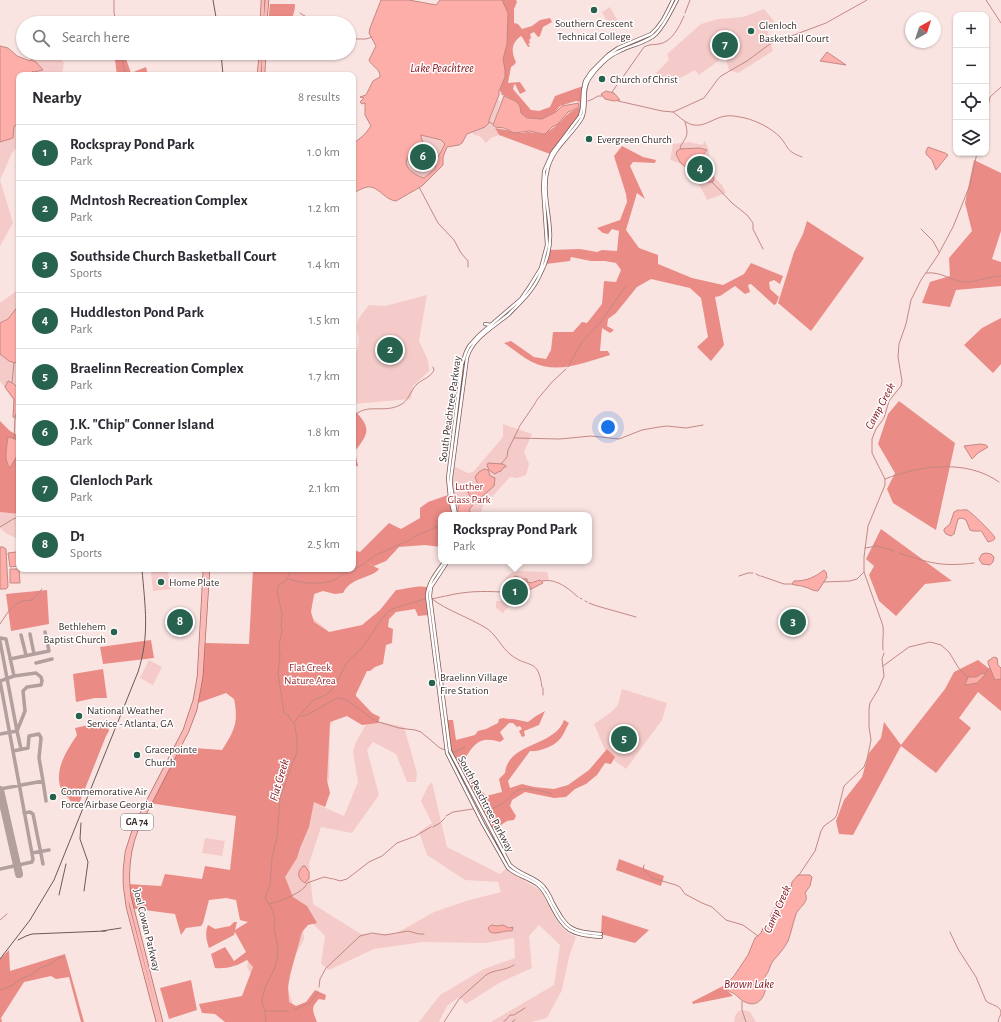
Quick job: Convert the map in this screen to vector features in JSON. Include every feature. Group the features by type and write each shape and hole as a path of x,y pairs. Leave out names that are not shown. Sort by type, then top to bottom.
{"main road":[{"path":"262,16 263,0"},
{"path":"266,16 267,0"},
{"path":"584,93 584,86 588,77 603,59 618,48 645,37 655,31 673,0"},
{"path":"584,93 589,79 609,57 650,38 656,33 664,23 677,0"},
{"path":"259,72 260,60"},
{"path":"262,72 263,60"},
{"name":"South Peachtree Parkway","path":"454,512 450,498 448,478 462,364 469,346 489,332 493,326 521,299 541,268 547,245 543,188 544,170 550,156 579,118 584,93"},
{"name":"South Peachtree Parkway","path":"493,326 514,310 526,296 537,282 546,264 550,231 546,188 548,166 553,156 579,123 584,114 584,93"},
{"path":"485,324 493,326 489,332 485,324"},
{"name":"South Peachtree Parkway","path":"443,564 431,582 427,596 446,749 450,759 483,824 508,868 538,886 546,895 558,918 565,927 578,934 601,936 578,931 570,927 561,918 545,888 537,881 518,872 510,865 450,751 430,596 431,587 446,564"},
{"name":"Joel Cowan Parkway","path":"160,1022 128,907 125,885 125,870 127,852 133,832 178,748 190,719 198,685 206,572"}],"green space":[{"path":"500,0 516,0 517,2 514,9 514,23 518,24 522,29 532,26 540,20 550,18 552,22 543,27 540,36 538,37 534,32 530,34 530,43 528,44 530,46 528,47 521,36 515,42 513,48 513,55 516,62 511,67 508,83 520,82 526,91 520,94 515,84 513,89 531,110 539,111 550,107 555,96 583,86 580,114 550,154 499,135 495,128 522,133 528,132 545,134 569,113 579,108 580,102 576,101 560,106 553,115 544,122 522,116 515,103 502,95 499,88"},
{"path":"270,4 295,4 292,16 269,16"},
{"path":"610,7 620,25 611,29 602,12"},
{"path":"764,9 775,22 767,26 773,51 738,73 729,70 725,56 699,75 695,70 667,85 656,73 669,60 667,54 701,24 718,19 743,17"},
{"path":"29,60 62,60 64,63 62,72 30,72 32,68"},
{"path":"115,60 126,60 131,72 117,72"},
{"path":"146,67 147,72 134,72"},
{"path":"498,100 500,101 497,113 492,124 499,135 491,138 486,143 481,137 474,135 472,132 486,127"},
{"path":"16,125 16,148 12,153 0,180 0,142"},
{"path":"421,135 441,141 445,144 437,159 435,169 424,178 413,172 406,162 412,153 419,149"},
{"path":"705,141 709,150 709,163 716,179 722,185 726,193 707,200 701,187 688,170 677,162 670,160 673,144 689,142 702,145"},
{"path":"622,146 643,157 656,160 655,163 633,162 630,166 645,199 637,193 626,230 639,248 658,255 658,264 692,278 723,285 744,274 751,263 783,276 780,284 774,280 769,282 770,289 779,297 774,305 751,284 748,285 750,292 745,294 735,286 720,296 715,297 724,345 711,361 697,347 708,337 701,298 690,288 651,279 637,287 616,313 608,319 607,326 614,330 610,333 602,328 600,351 608,351 610,355 571,366 542,366 532,362 504,343 511,341 534,357 546,359 551,350 553,332 573,332 582,322 587,323 602,304 604,281 616,282 621,270 616,263 591,261 571,257 570,261 546,264 549,250 580,249 597,252 602,250 617,251 619,231 612,229 608,234 603,233 597,228 620,220 627,202 626,194 614,156"},
{"path":"974,160 1001,173 1001,231 992,259 1001,262 1001,286 956,290 950,307 922,303 930,282 950,276 949,258 972,231 965,203"},
{"path":"0,180 13,223 0,246"},
{"path":"807,221 864,258 811,331 778,303 794,252 803,234"},
{"path":"16,291 16,405 0,381 0,303"},
{"path":"427,295 419,341 428,360 429,371 413,386 411,399 356,404 356,351 359,339 357,330 358,320 369,305 385,306"},
{"path":"1001,318 1001,364 993,373 964,345 982,328"},
{"path":"899,401 955,443 936,530 893,503 887,489 895,473 878,444 888,414"},
{"path":"356,412 363,420 365,425 366,434 356,450"},
{"path":"0,421 10,431 16,434 16,514 0,512"},
{"name":"Luther Glass Park","path":"503,424 532,434 524,452 529,464 526,475 517,478 510,477 492,497 485,501 481,512 454,512 448,475 451,465 468,473 473,472 503,437"},
{"path":"356,456 358,466 356,466"},
{"name":"Flat Creek Nature Area","path":"451,494 454,512 438,512 438,547 425,545 399,547 386,561 374,566 364,561 379,569 371,575 351,583 343,593 335,594 323,591 314,594 311,612 314,622 329,632 362,625 380,610 396,590 427,587 428,615 418,616 415,609 396,612 389,619 388,627 393,629 392,643 386,645 383,664 370,671 367,671 356,694 356,696 372,713 380,717 378,723 362,725 347,716 330,722 327,780 330,793 325,807 314,802 309,827 297,858 285,877 293,897 307,906 317,923 308,925 302,932 290,975 288,986 289,1002 296,1006 306,1002 315,990 326,995 325,1000 319,999 313,1007 317,1022 225,1022 215,1014 202,1013 199,1004 242,996 253,967 247,960 232,967 215,968 211,954 225,947 234,961 246,952 235,932 234,935 209,948 207,942 206,933 208,925 215,929 230,926 234,922 237,922 235,930 248,922 240,920 236,900 226,898 209,900 201,926 186,928 181,935 175,914 129,908 128,884 161,886 165,874 202,879 205,866 230,870 236,816 149,803 180,747 222,750 230,737 236,721 234,699 226,693 198,703 202,680 204,643 249,644 253,572 356,572 356,551 360,552 389,523 401,529 420,518 420,508 428,502"},
{"path":"0,512 16,514 16,538 7,534 0,528"},
{"path":"881,529 952,581 925,584 896,616 879,601 869,575 874,566 866,559"},
{"name":"Flat Creek Nature Area","path":"356,557 374,566 339,589 331,588 316,592 308,614 331,633 340,712 330,726 329,779 324,786 321,806 344,816 358,782 353,752 355,744 369,719 404,727 417,773 416,782 407,782 396,754 373,742 367,750 379,795 352,833 321,827 309,864 313,904 361,934 395,934 434,912 466,901 501,892 498,882 465,880 427,855 419,832 432,823 421,801 428,786 432,782 447,847 500,874 509,866 525,881 538,889 545,897 558,923 568,933 576,937 569,957 562,990 547,1018 531,1022 491,1022 554,985 560,945 539,925 529,936 532,968 501,982 466,1004 459,997 447,1006 439,1022 419,1022 440,995 484,969 515,958 514,938 485,943 423,942 374,949 329,970 321,964 325,936 302,913 304,939 293,960 288,990 294,1007 255,981 247,967 273,616 348,572 356,572"},
{"path":"516,571 547,572 549,579 520,596 503,613 496,608 496,601 502,600 505,579 511,573"},
{"name":"Home Plate","path":"152,572 168,572 171,589 153,591"},
{"path":"47,590 49,624 11,631 6,594"},
{"path":"151,640 154,658 103,664 100,647"},
{"path":"149,660 162,667 153,685 140,678"},
{"path":"978,660 1001,678 1001,711 978,692 959,718 971,728 936,773 901,746 853,835 839,834 836,821 844,800 862,777 869,753 881,738 884,722 901,745 945,689 954,672"},
{"path":"103,669 107,698 95,698 76,702 73,674"},
{"path":"622,689 667,703 662,720 626,769 607,755 594,724 610,713 618,705"},
{"path":"545,711 539,725 524,731 525,736 522,737 519,731 522,729 520,726 517,727 513,723 509,723 500,732 504,739 500,742 488,740 479,742 468,753 465,759 473,779 486,796 502,792 499,779 505,773 508,763 514,755 551,735 559,729 564,720 569,723 560,739 545,749 530,751 508,781 510,788 522,784 554,789 568,785 589,770 607,749 615,757 611,764 605,763 597,775 586,784 575,789 566,797 554,798 525,792 512,800 510,806 516,816 514,820 507,821 492,831 451,750 447,720 453,720 456,740 475,735 478,731 498,723 499,719 513,719 528,722"},
{"path":"107,721 109,731 77,809 60,786 59,772 63,759 77,735 75,728"},
{"path":"205,838 225,841 222,856 202,853"},
{"path":"619,859 664,876 661,886 616,870"},
{"path":"602,915 649,930 635,943 601,934"},
{"path":"9,950 10,971 65,954 84,1022 81,1022 69,977 56,979 51,976 24,982 1,1018 2,1022 0,1022 0,959"},
{"path":"191,980 197,1010 169,1019 160,988"},
{"path":"723,986 733,996 693,1004 692,1002"},
{"path":"743,1010 750,1012 756,1022 734,1022 738,1011"}],"water":[{"name":"Lake Peachtree","path":"381,0 409,0 436,5 440,0 502,0 508,13 507,44 503,59 505,77 489,123 485,127 467,134 462,143 459,145 447,147 443,157 443,165 422,186 396,201 389,199 371,187 356,192 356,142 365,134 371,126 365,115 365,103 362,104 360,102 364,98 360,97 366,95 373,81 380,77 378,70 369,60 376,46 369,33","holes":["421,135 441,140 445,144 437,159 435,169 424,178 411,171 407,166 406,163 409,156 423,144"]},
{"path":"0,46 8,48 16,55 16,60 31,60 36,62 43,70 34,72 16,72 16,125 14,127 13,138 0,142"},
{"path":"827,52 846,65 820,61"},
{"path":"606,91 614,93 620,100 614,101 605,99 601,94"},
{"path":"504,96 518,103 521,113 527,118 542,119 556,112 562,106 579,103 578,108 568,112 558,124 552,127 545,134 530,131 514,133 493,125"},
{"path":"928,147 948,155 936,170 932,160 926,154"},
{"path":"699,148 707,150 702,156 702,159 710,170 714,180 712,182 701,182 699,176 696,176 680,162 676,154 680,149"},
{"path":"16,309 15,363 9,361 0,354 0,323 8,319"},
{"path":"8,381 16,386 15,418 13,417 14,399 5,387"},
{"path":"8,437 16,439 16,457 10,468 6,457"},
{"path":"981,444 988,447 972,459 964,446"},
{"path":"488,463 503,464 506,467 495,474 489,470 487,465"},
{"path":"484,469 488,470 490,476 495,478 494,486 477,501 471,498 468,492 471,488 477,488 478,485 475,477"},
{"path":"467,497 475,502 469,510 470,512 458,512 459,504"},
{"path":"958,510 966,510 969,512 991,532 995,539 988,542 981,531 970,530 966,520 962,518 958,519 954,534 951,536 946,534 944,529 950,524 954,512"},
{"path":"0,547 6,549 8,587 6,589 0,589"},
{"path":"16,552 16,566 10,567 8,553"},
{"path":"982,554 991,554 994,557 993,562 990,565 982,564 979,559"},
{"path":"10,569 16,569 16,572 19,572 20,583 10,583"},
{"path":"824,570 827,577 818,591 792,584 794,581 810,578"},
{"path":"516,576 522,579 527,579 527,582 531,583 540,580 543,583 521,594 509,604 509,580"},
{"path":"994,657 997,658 998,665 1001,668 1001,679 995,680 988,663 988,661"},
{"path":"983,673 985,674 984,676 977,683 965,685 968,677 976,677"},
{"path":"303,866 305,866 309,872 309,878 305,883 299,878 299,871"},
{"name":"Brown Lake","path":"798,875 810,875 812,877 810,886 805,893 806,899 796,914 788,941 772,963 766,975 766,987 762,998 756,1003 747,1003 727,990 724,986 726,981 730,980 734,976 748,955 755,938 761,933 763,928 767,928 775,908 790,894 792,882"},
{"path":"492,925 503,925 509,928 513,927 512,931 493,933 490,932 488,928"}],"waterway":[{"path":"114,0 115,16"},
{"path":"685,13 690,0"},
{"path":"618,101 673,112 704,98 721,76 747,61 770,44 826,23 867,0"},
{"path":"986,0 1001,23"},
{"path":"300,13 305,16"},
{"path":"618,84 644,47 664,43 668,40 680,25 684,16"},
{"path":"356,39 366,39 372,37"},
{"path":"122,60 125,72"},
{"path":"612,92 617,85"},
{"name":"Camp Creek","path":"989,102 990,97 1001,87"},
{"path":"588,101 598,96 602,96"},
{"path":"673,112 686,122 694,125 702,125 728,116 750,119 764,125 780,137 791,151 802,157"},
{"path":"489,122 493,124"},
{"path":"681,149 680,147 686,138 687,133 685,122"},
{"name":"Camp Creek","path":"883,650 883,626 864,572 864,557 868,526 885,485 885,479 872,453 872,439 876,429 884,418 889,401 901,386 902,381 898,357 899,344 906,324 911,300 921,280 938,255 953,227 970,185 976,156"},
{"path":"712,182 732,203 747,215 753,223 753,229 763,249"},
{"path":"419,187 438,223 454,240 461,253 468,261 468,267"},
{"path":"921,229 933,241 939,252"},
{"path":"926,273 942,275 961,282 1001,276"},
{"path":"600,323 625,287"},
{"path":"568,367 582,342 599,323"},
{"path":"12,383 14,363"},
{"path":"356,415 363,410 387,409 400,405 417,384 433,372 433,367"},
{"path":"536,401 552,382 566,369"},
{"path":"519,427 536,402"},
{"path":"14,439 15,418"},
{"path":"514,438 560,439 591,436 619,439 642,430 659,427 667,426 686,428 703,425"},
{"path":"501,464 507,457 508,450 519,428"},
{"path":"885,479 913,470 958,467 973,470 999,482"},
{"path":"0,527 16,518"},
{"path":"413,537 438,526"},
{"path":"365,563 376,555 412,539"},
{"path":"865,548 877,546 894,551"},
{"path":"899,553 936,563 953,565 974,563"},
{"path":"356,568 364,564"},
{"name":"Flat Creek","path":"266,1022 262,1000 265,987 274,970 278,948 274,928 275,918 271,907 265,898 270,885 272,858 277,837 280,798 297,752 295,725 289,716 284,713 278,673 282,614 277,591 279,585 286,581 289,572"},
{"path":"287,578 304,583 324,583 334,580 347,572"},
{"path":"824,582 850,581 857,579 864,572"},
{"path":"739,576 753,573"},
{"path":"756,574 760,576"},
{"path":"761,576 784,584 792,584"},
{"path":"542,581 547,580 557,582 578,597"},
{"path":"0,624 8,612 16,604 23,601 32,600 42,589"},
{"path":"446,596 460,593 502,592"},
{"path":"432,599 445,596"},
{"path":"294,722 313,700 330,692 336,684 347,662 362,648 389,611 425,599"},
{"path":"432,599 490,631 511,655 535,667 538,671 542,687"},
{"path":"589,603 636,617"},
{"path":"883,666 909,647 930,642 941,645 949,652 958,667 968,678"},
{"name":"Camp Creek","path":"799,875 815,851 824,826 835,818 844,786 864,767 871,740 869,727 870,703 884,676 882,659 884,653"},
{"path":"984,674 990,668"},
{"path":"543,688 543,695"},
{"path":"301,716 307,715 337,698 345,699 374,720"},
{"path":"375,721 399,728 421,732 440,748 445,750"},
{"path":"451,751 455,752 465,747"},
{"path":"507,800 516,791 523,789 539,790 552,794"},
{"path":"483,810 501,805 506,801"},
{"path":"446,816 453,812 473,809"},
{"path":"441,822 445,818"},
{"path":"433,827 440,823"},
{"path":"414,837 431,827"},
{"path":"334,879 340,881 347,879 369,862 382,856 397,843 413,837"},
{"path":"644,865 643,869 652,878 680,887 685,894 712,907 726,920 743,925 758,936"},
{"path":"269,904 297,893 302,890 307,883 324,877 333,879"},
{"path":"0,920 7,914"},
{"path":"319,987 320,979 326,968 360,936 372,933 385,935 408,931 424,934"},
{"path":"950,932 958,949 976,977 986,1001 1001,1010 998,1022"},
{"path":"0,990 13,985 40,968 64,957"},
{"path":"444,1022 459,999 486,975 514,965"},
{"path":"293,1010 310,1003 318,992"},
{"name":"Camp Creek","path":"742,1001 742,1010 746,1022"},
{"path":"504,1021 510,1015 514,1015 525,1008"},
{"path":"266,1011 289,1011"}],"taxiway":[{"path":"10,659 49,651 45,632"},
{"path":"30,634 34,654"},
{"path":"21,635 26,655"},
{"path":"0,638 6,639 14,676"},
{"path":"0,641 17,731 0,734"},
{"path":"36,663 52,659"},
{"path":"0,681 14,676 36,673 41,677 41,685 27,687 23,691 25,711 17,731 21,749"},
{"path":"0,681 33,859 32,862 0,869"},
{"path":"13,751 28,748 29,736 39,734 41,738 39,758 43,781"},
{"path":"0,789 43,781 46,801"},
{"path":"24,813 30,812 33,814 43,864"},
{"path":"32,853 49,850"}],"runway":[{"path":"0,790 19,874"}],"railway":[{"path":"213,0 216,16"},
{"path":"222,60 223,72"},
{"path":"0,959 30,920 54,880 138,672 142,659 146,621 142,572"},
{"path":"81,823 80,839 88,862 84,891"},
{"path":"59,895 66,864"},
{"path":"102,931 121,928"},
{"path":"18,940 32,934 106,931"}],"place":[{"name":"Southern Crescent Technical College","path":"594,10"},
{"name":"Glenloch Basketball Court","path":"751,31"},
{"name":"Glenloch Park","path":"725,45"},
{"name":"Church of Christ","path":"602,79"},
{"name":"Evergreen Church","path":"589,139"},
{"name":"J.K. \"Chip\" Conner Island","path":"423,157"},
{"name":"Huddleston Pond Park","path":"700,169"},
{"name":"McIntosh Recreation Complex","path":"390,350"},
{"name":"Home Plate","path":"161,582"},
{"name":"Rockspray Pond Park","path":"515,592"},
{"name":"D1","path":"180,622"},
{"name":"Southside Church Basketball Court","path":"793,622"},
{"name":"Bethlehem Baptist Church","path":"114,632"},
{"name":"Braelinn Village Fire Station","path":"432,683"},
{"name":"National Weather Service - Atlanta, GA","path":"79,716"},
{"name":"Braelinn Recreation Complex","path":"624,739"},
{"name":"Gracepointe Church","path":"137,755"},
{"name":"Commemorative Air Force Airbase Georgia","path":"53,797"}]}
